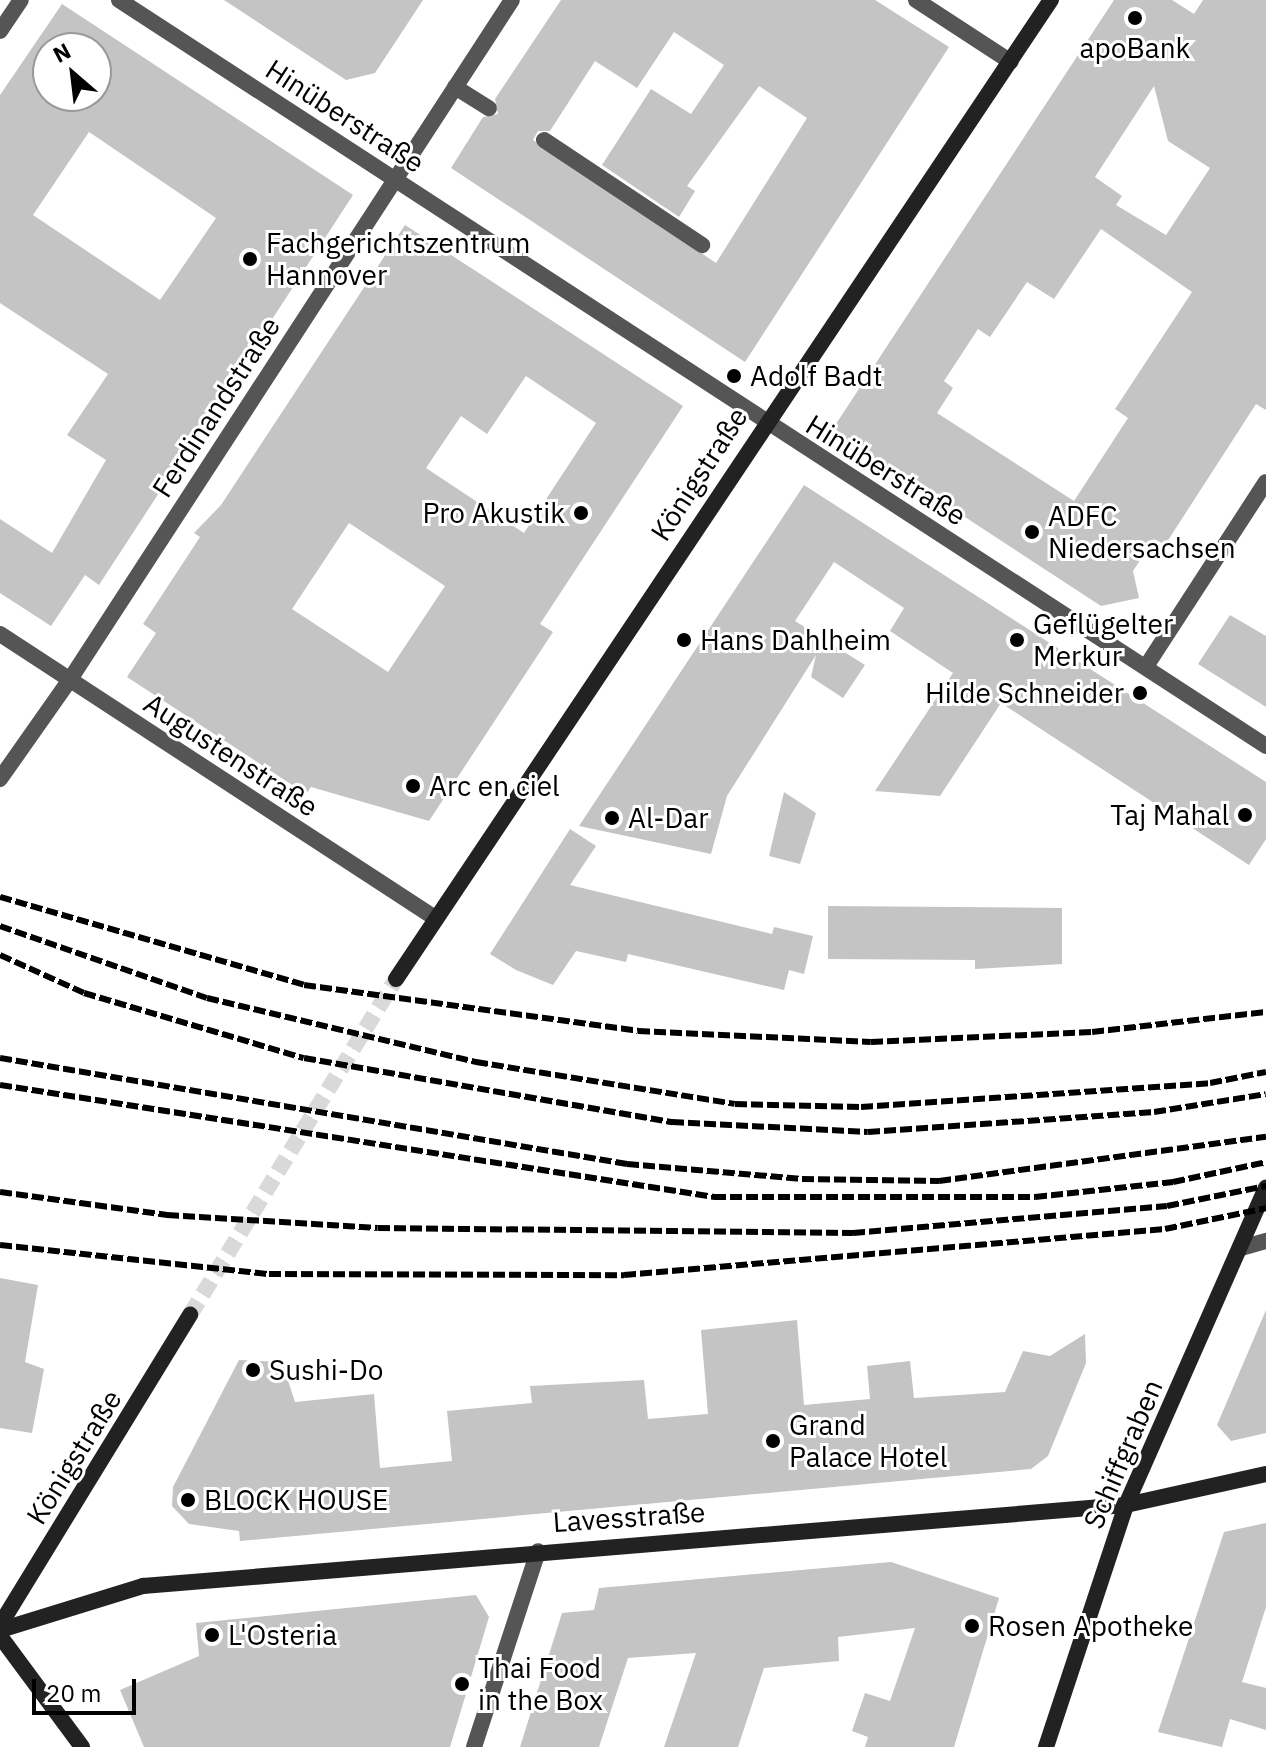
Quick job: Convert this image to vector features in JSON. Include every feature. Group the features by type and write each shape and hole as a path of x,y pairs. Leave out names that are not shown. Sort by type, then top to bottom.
{"street":[{"path":"0,31 21,0"},
{"name":"Hinüberstraße","path":"119,0 394,178 762,423 1147,665 1266,746"},
{"name":"Ferdinandstraße","path":"0,779 69,681 512,0"},
{"path":"916,0 1011,62"},
{"name":"Königstraße","path":"396,979 762,423 1051,0"},
{"path":"455,87 489,108"},
{"path":"544,140 702,245"},
{"path":"1147,665 1266,482"},
{"name":"Augustenstraße","path":"0,634 435,918"},
{"name":"Schiffgraben","path":"1046,1747 1126,1505 1266,1188"},
{"path":"1241,1248 1266,1241"},
{"name":"Königstraße","path":"0,1628 190,1315"},
{"name":"Lavesstraße","path":"0,1628 143,1586 538,1551 1126,1505 1266,1474"},
{"path":"474,1747 538,1551"},
{"path":"0,1636 82,1747"}],"building":[{"path":"224,0 423,0 375,73 346,80"},
{"path":"561,0 875,0 949,47 745,362 451,168 483,117 498,114 495,99","holes":["674,32 724,65 691,114 651,89 602,165 679,217 695,191 687,186 759,86 807,118 716,263 533,140 538,131 550,131 595,61 637,88"]},
{"path":"1114,0 1172,0 1194,14 1203,0 1266,0 1266,410 1256,404 1165,545 1154,539 1133,571 1139,598 1101,606 832,430","holes":["1154,86 1168,141 1210,168 1166,235 1116,205 1122,196 1095,177","1101,229 1192,292 1115,409 1128,418 1074,501 937,413 953,388 944,381 978,329 990,337 1027,282 1054,299"]},
{"name":"Fachgerichtszentrum Hannover","path":"62,4 105,32 43,32"},
{"name":"Fachgerichtszentrum Hannover","path":"112,37 353,195 99,585 85,575 51,626 0,593 0,519 52,553 106,460 67,435 108,374 0,303 0,95 32,48 32,112 112,112","holes":["89,132 216,218 160,300 33,215"]},
{"path":"405,225 683,406 540,624 553,632 429,821 311,787 306,794 127,677 156,633 143,624 200,537 194,533 221,505","holes":["526,376 596,423 524,533 426,468 461,416 487,434","349,523 445,586 388,672 292,609"]},
{"path":"804,485 1266,782 1266,839 1249,865 1001,703 940,796 875,791 953,673 890,631 904,608 834,562 795,621 865,665 843,698 811,677 816,655 727,796 711,854 579,826"},
{"path":"1230,615 1266,636 1266,707 1198,664"},
{"path":"784,792 816,813 800,864 769,856"},
{"path":"570,829 596,846 570,885 772,934 774,927 813,936 804,974 789,970 784,990 628,954 626,962 576,951 553,985 516,970 490,954"},
{"path":"828,906 1062,908 1062,964 975,969 975,960 828,959"},
{"path":"0,1278 38,1285 25,1362 44,1369 32,1433 0,1428"},
{"path":"1266,1310 1266,1433 1231,1441 1217,1425"},
{"path":"797,1320 804,1405 870,1399 867,1366 910,1361 914,1398 1005,1392 1023,1351 1050,1356 1085,1334 1086,1363 1048,1456 1031,1469 240,1541 239,1531 189,1524 172,1506 173,1487 239,1360 282,1362 295,1402 374,1394 380,1468 452,1461 447,1411 532,1403 530,1386 644,1380 648,1419 708,1414 701,1330"},
{"path":"1266,1523 1266,1607 1242,1682 1266,1688 1266,1730 1230,1719 1222,1747 1158,1732 1224,1532"},
{"path":"891,1562 999,1598 954,1747 865,1747 868,1737 852,1731 865,1693 890,1701 915,1628 838,1637 839,1661 764,1668 738,1747 664,1747 696,1653 628,1658 599,1747 520,1747 562,1613 594,1610 599,1588"},
{"path":"476,1595 489,1617 450,1747 144,1747 120,1690 199,1656 196,1623"}],"tunnel":[{"path":"190,1315 396,979"}],"railway":[{"path":"0,897 304,985 638,1031 871,1042 1092,1032 1266,1012"},
{"path":"0,926 207,998 476,1062 735,1104 861,1107 1210,1083 1266,1072"},
{"path":"0,955 84,993 304,1058 672,1122 868,1132 1154,1112 1266,1094"},
{"path":"0,1058 627,1164 802,1179 939,1181 1266,1137"},
{"path":"0,1085 714,1197 1035,1197 1173,1182 1266,1162"},
{"path":"0,1192 167,1215 378,1228 853,1233 1167,1206 1266,1186"},
{"path":"0,1245 269,1274 624,1275 1165,1229 1266,1208"}],"place":[{"name":"apoBank","path":"1135,18"},
{"name":"Fachgerichtszentrum Hannover","path":"250,259"},
{"name":"Adolf Badt","path":"734,376"},
{"name":"Pro Akustik","path":"581,513"},
{"name":"ADFC Niedersachsen","path":"1032,532"},
{"name":"Hans Dahlheim","path":"684,640"},
{"name":"Geflügelter Merkur","path":"1017,640"},
{"name":"Hilde Schneider","path":"1140,693"},
{"name":"Arc en ciel","path":"413,786"},
{"name":"Taj Mahal","path":"1245,815"},
{"name":"Al-Dar","path":"612,818"},
{"name":"Sushi-Do","path":"253,1370"},
{"name":"Grand Palace Hotel","path":"773,1441"},
{"name":"BLOCK HOUSE","path":"188,1500"},
{"name":"Rosen Apotheke","path":"972,1626"},
{"name":"L'Osteria","path":"212,1635"},
{"name":"Thai Food in the Box","path":"462,1684"}]}
